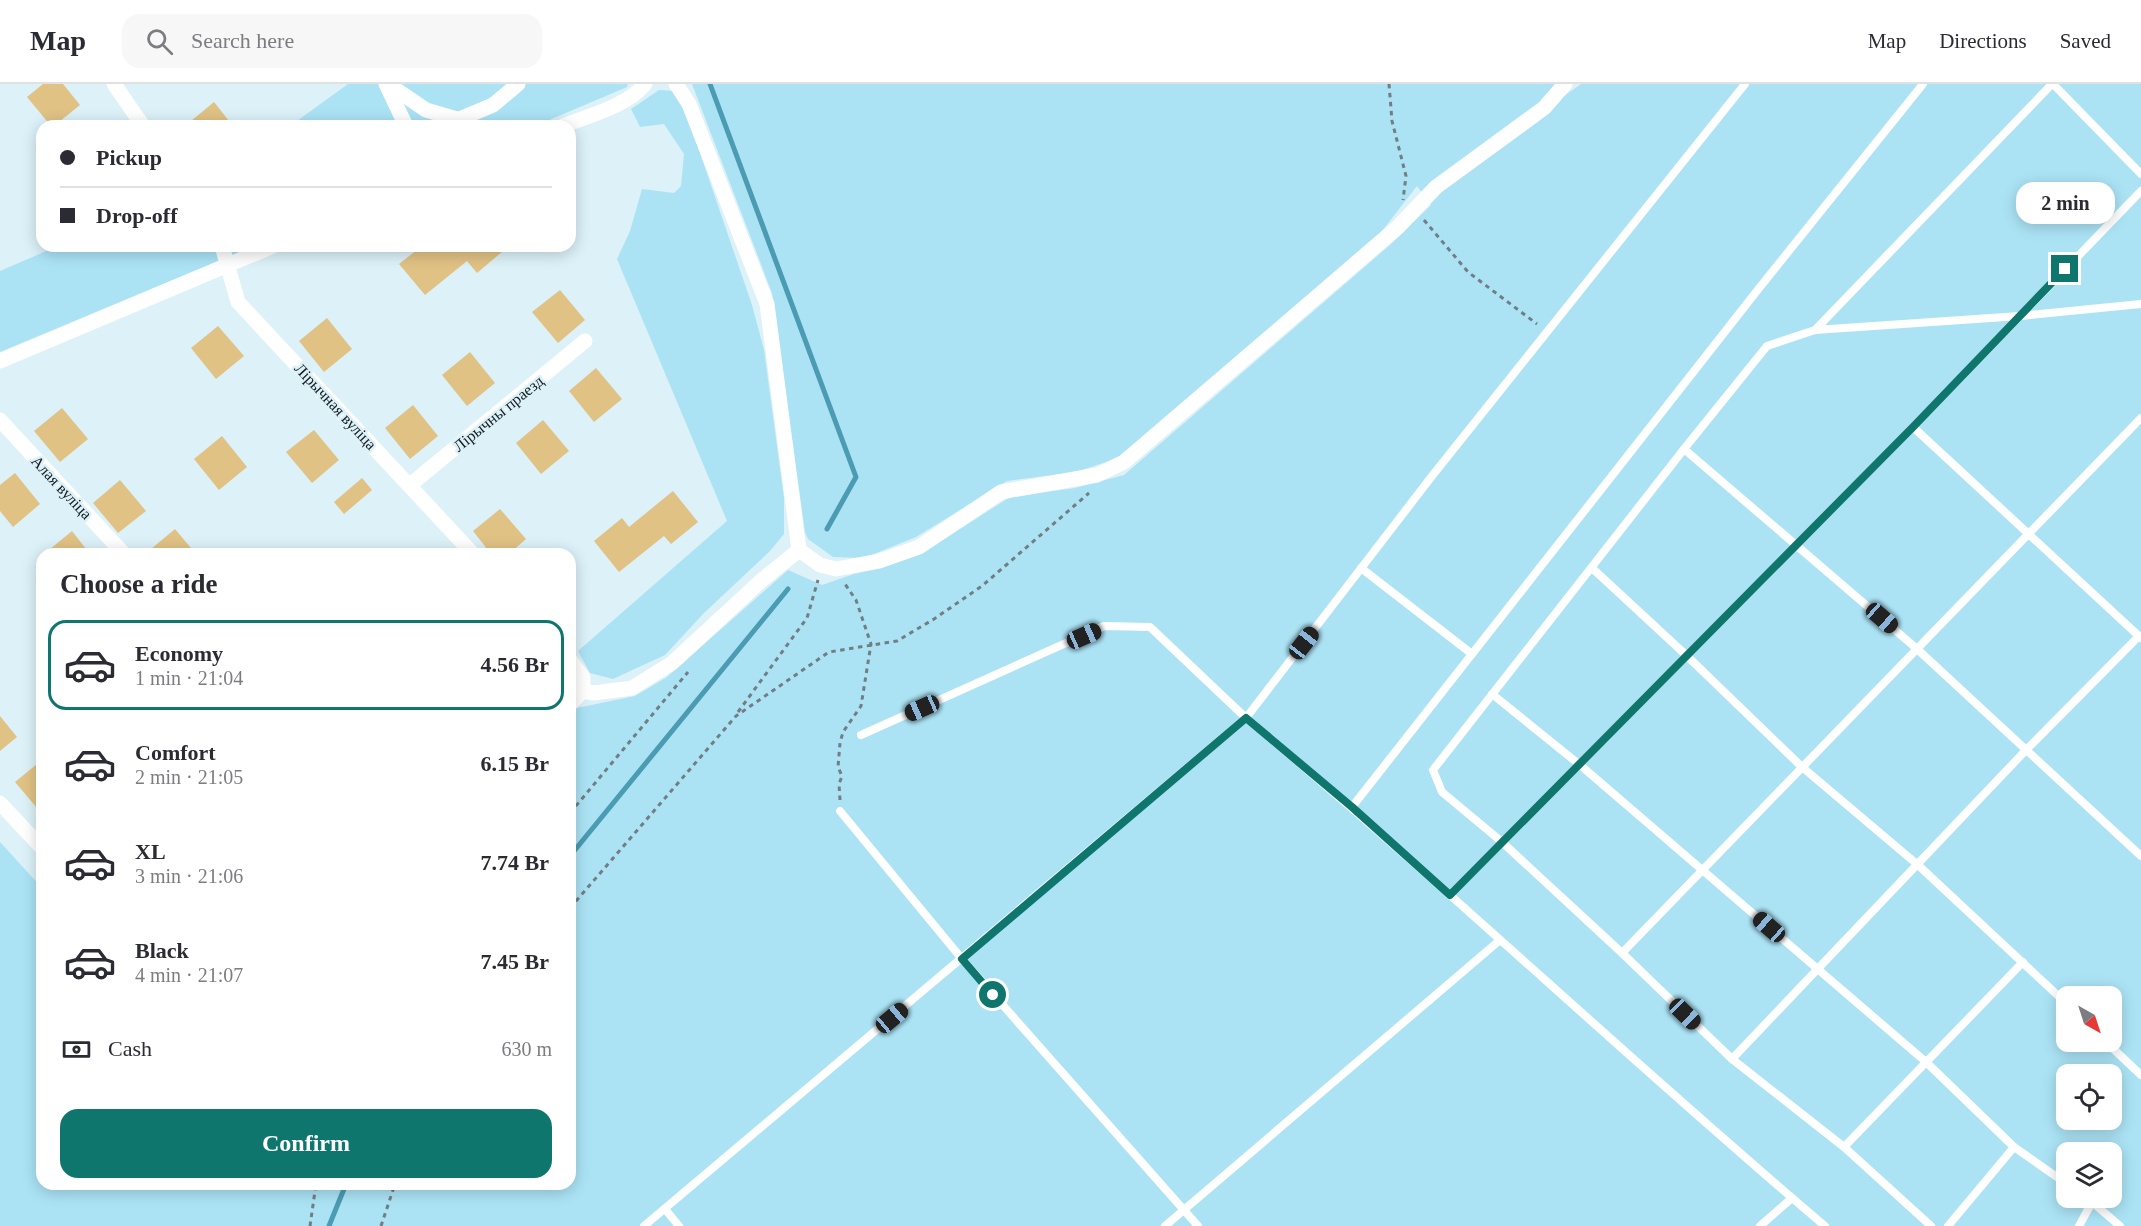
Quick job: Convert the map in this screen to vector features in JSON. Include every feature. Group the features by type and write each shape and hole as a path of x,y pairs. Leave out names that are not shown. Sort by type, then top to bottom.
{"street":[{"path":"114,84 139,120"},
{"path":"387,84 426,110 446,120"},
{"path":"387,84 403,120"},
{"path":"455,120 493,105 518,84"},
{"path":"576,120 623,101 645,84"},
{"path":"676,84 689,104 767,304 799,550 820,565 836,569 879,561 919,547 1001,492 1097,475 1124,462 1398,227 1436,187 1544,108 1565,84"},
{"name":"Лірычная вуліца","path":"224,252 238,303 468,548"},
{"path":"0,361 259,252"},
{"name":"Лірычны праезд","path":"410,485 585,341"},
{"name":"Алая вуліца","path":"0,420 118,548"},
{"path":"583,690 594,693 632,688 672,663 754,587 799,550"},
{"path":"576,668 583,677 583,690 576,698"},
{"path":"0,803 36,842"}],"lane":[{"path":"644,1226 1246,718 1361,568 1745,84"},
{"path":"1352,807 1753,296 1923,84"},
{"path":"1815,330 2052,84 2141,174"},
{"path":"1450,895 1913,427 2141,191"},
{"path":"1931,1226 1844,1147 1732,1059 1502,842 1442,792 1433,770 1767,346 1815,330 2020,316 2141,304"},
{"path":"1622,953 2141,418"},
{"path":"1732,1059 2027,749 2140,637 1913,427"},
{"path":"1684,449 1916,648 2141,856"},
{"path":"1361,568 1472,654"},
{"path":"1592,568 1802,767 1918,865 2056,994"},
{"path":"861,735 1104,626 1150,627 1246,718 1352,807 1825,1226"},
{"path":"1492,694 1580,765 1926,1062 2014,1147 2056,1176"},
{"path":"840,811 962,959 1198,1226"},
{"path":"1165,1226 1500,940"},
{"path":"1844,1147 2023,962"},
{"path":"2117,1052 2141,1075"},
{"path":"1948,1226 2014,1147"},
{"path":"1760,1226 1792,1198"},
{"path":"2079,1226 2086,1208"},
{"path":"2099,1208 2120,1226"},
{"path":"665,1209 679,1226"}],"path":[{"path":"1389,84 1392,121 1406,176 1398,227"},
{"path":"1416,208 1434,234 1468,272 1547,332"},
{"path":"736,716 829,652 897,640 934,619 982,586 1097,485"},
{"path":"576,901 736,716 807,618 815,596 820,565"},
{"path":"836,569 856,600 870,644"},
{"path":"576,806 686,674 690,665"},
{"path":"310,1226 315,1190"},
{"path":"381,1226 393,1190"}],"shaded area":[{"path":"348,84 628,84 627,87 549,120 298,120"},
{"path":"692,84 1558,84 1564,96 1581,84 2141,84 2141,1226 0,1226 0,842 36,881 36,1190 576,1190 576,709 635,696 667,677 788,570 822,585 921,554 1010,497 1075,488 1124,475 1390,245 1431,205 1417,186 1382,231 1121,457 1076,472 1007,481 916,537 864,558 833,557 808,539 805,532 772,293"},
{"path":"659,90 675,91 686,112 752,305 764,350 784,498 784,534 770,551 704,613 665,655 613,679 590,673 578,651 727,521 617,259 630,231 642,189 674,193 681,186 684,154 664,124 640,127 631,109"},
{"path":"44,252 240,252 0,352 0,271"}],"building":[{"path":"43,84 63,84 80,105 61,120 46,120 27,97"},
{"path":"214,102 228,120 192,120"},
{"path":"414,252 502,252 477,273 467,261 425,295 399,264"},
{"path":"560,290 585,320 558,343 532,312"},
{"path":"327,318 352,349 324,372 299,341"},
{"path":"218,326 244,356 216,379 191,348"},
{"path":"470,352 495,383 467,406 442,375"},
{"path":"596,368 622,399 594,422 569,391"},
{"path":"413,405 438,436 410,459 385,428"},
{"path":"62,408 88,439 60,462 34,431"},
{"path":"543,420 569,451 541,474 516,443"},
{"path":"314,430 339,460 312,483 286,452"},
{"path":"222,436 247,467 219,490 194,459"},
{"path":"15,473 40,504 13,527 0,511 0,485"},
{"path":"362,478 372,490 344,514 334,502"},
{"path":"120,480 146,511 118,533 93,503"},
{"path":"673,491 698,522 671,544 664,536 619,572 594,541 622,518 629,527"},
{"path":"500,509 526,539 516,548 486,548 473,531"},
{"path":"175,529 191,548 152,548"},
{"path":"72,531 85,548 51,548"},
{"path":"0,716 17,737 0,751"},
{"path":"36,765 36,807 15,782"}],"waterway":[{"path":"710,84 856,477 827,529"},
{"path":"576,849 788,589"},
{"path":"329,1226 344,1190"}],"route":[{"path":"993,995 962,959 1246,718 1352,807 1450,895 1913,427 2065,269"}]}
